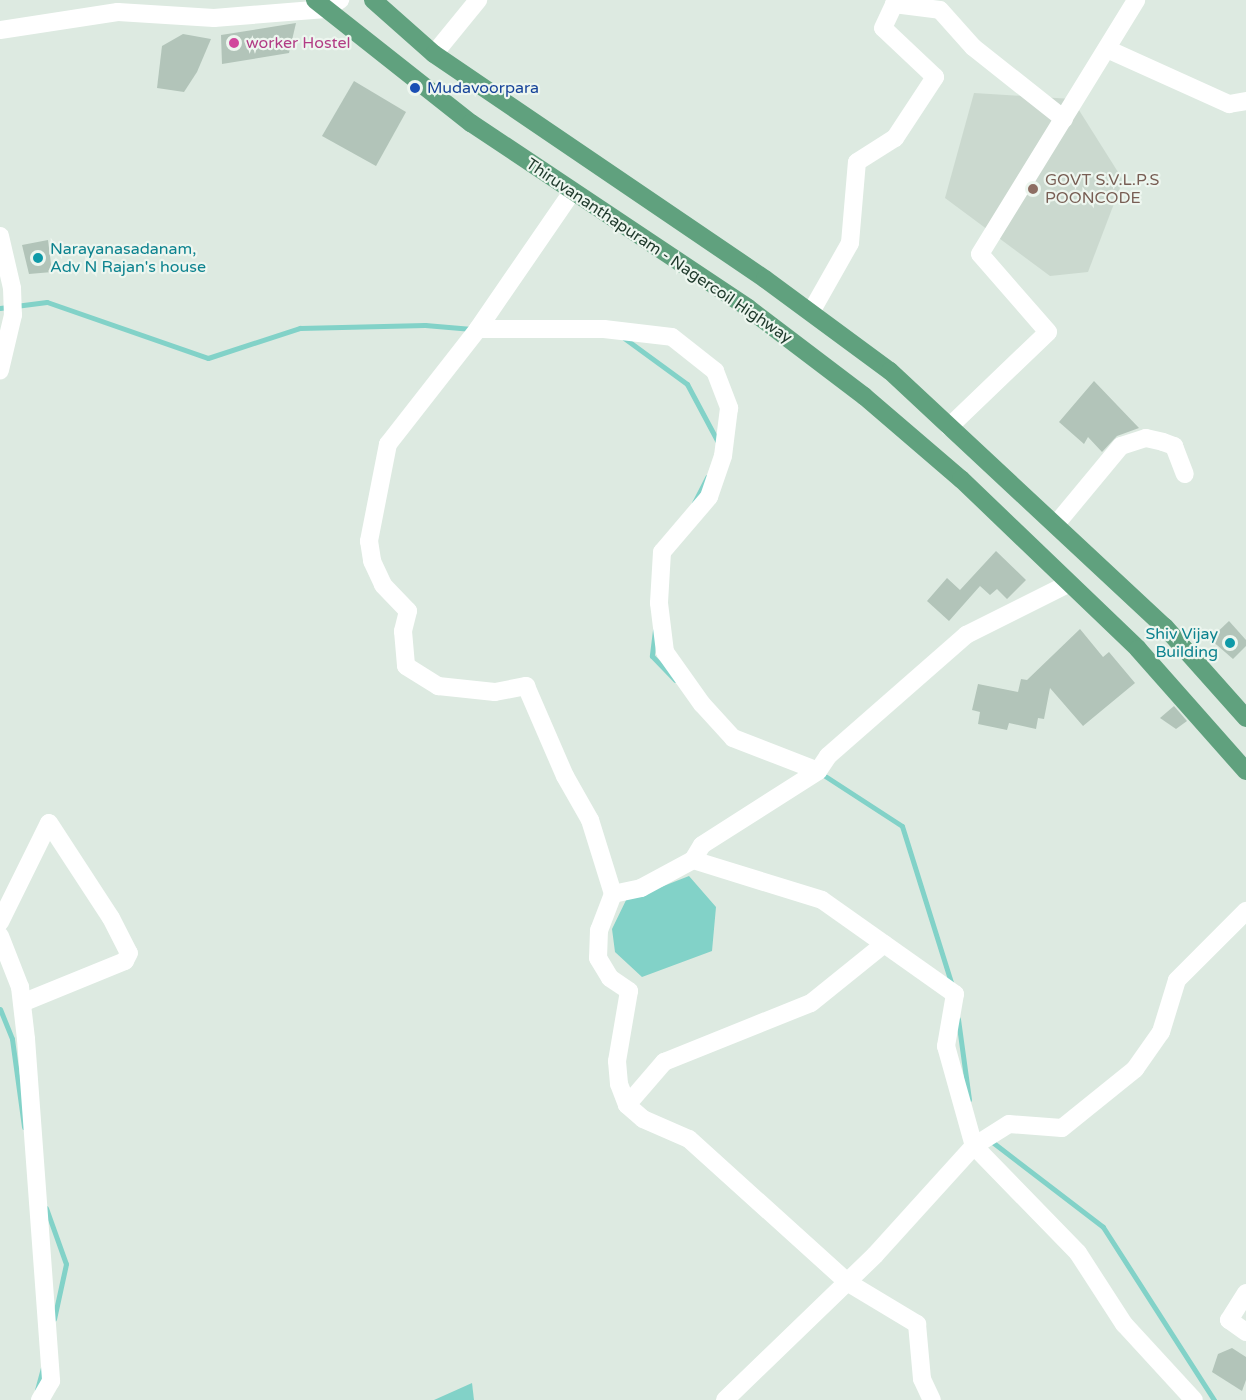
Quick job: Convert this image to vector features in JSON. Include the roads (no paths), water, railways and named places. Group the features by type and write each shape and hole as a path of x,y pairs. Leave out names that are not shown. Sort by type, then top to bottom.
{"main road":[{"path":"373,0 434,54 811,312 890,371 1057,523 1165,627 1246,718"},
{"name":"Thiruvananthapuram - Nagercoil Highway","path":"327,3 471,123 748,308 864,396 961,479 1138,649 1246,771"}],"street":[{"path":"434,54 478,0"},
{"path":"949,427 1048,332 980,254 1136,0"},
{"path":"0,30 118,12 214,18 327,3"},
{"path":"811,312 850,243 857,162 895,138 935,77 883,28 894,4 940,10 973,46 1064,119"},
{"path":"1107,49 1229,104 1246,101"},
{"path":"572,192 478,329 388,444 369,541 372,561 383,585 408,611 403,631 406,666 438,686 495,692 526,686 565,776 590,820 613,894 599,930 598,958 610,978 629,991 617,1061 619,1084 627,1105 643,1119 688,1139 847,1282 917,1324 922,1379 932,1400"},
{"path":"0,236 6,290 13,315 0,370"},
{"path":"478,329 604,329 672,338 715,371 729,408 723,456 709,496 662,552 659,603 665,652 702,704 733,738 818,771"},
{"path":"1057,523 1121,446 1146,438 1174,446 1185,474"},
{"path":"613,894 640,888 693,860 702,845 818,771 828,756 966,635 1068,584"},
{"path":"0,922 48,823 111,918 129,953 125,961 22,1003"},
{"path":"693,860 822,900 955,994 946,1046 976,1145 1078,1253 1124,1324 1194,1400"},
{"path":"725,1400 847,1282 976,1145 1008,1124 1062,1128 1135,1069 1161,1032 1177,980 1246,911"},
{"path":"0,936 11,957 22,1003 51,1382 40,1400"},
{"path":"627,1105 664,1062 812,1003 884,944"},
{"path":"1246,1293 1229,1320 1246,1332"}],"water":[{"path":"689,876 716,907 712,951 642,977 615,952 612,929 629,894 661,887"},
{"path":"472,1383 474,1400 434,1400"}],"waterway":[{"path":"0,308 47,302 208,358 300,328 425,325 472,329"},
{"path":"624,338 687,384 719,444"},
{"path":"694,503 707,477"},
{"path":"655,630 652,656 675,680"},
{"path":"822,774 902,826 952,986"},
{"path":"0,1009 12,1039 24,1127"},
{"path":"958,1019 969,1099"},
{"path":"991,1141 1103,1227 1214,1400"},
{"path":"46,1208 66,1264 54,1319"},
{"path":"37,1390 43,1367"}],"place":[{"name":"worker Hostel","path":"234,43"},
{"name":"Mudavoorpara","path":"415,88"},
{"name":"GOVT S.V.L.P.S POONCODE","path":"1033,189"},
{"name":"Narayanasadanam, Adv N Rajan's house","path":"38,258"},
{"name":"Shiv Vijay Building","path":"1230,643"}]}
